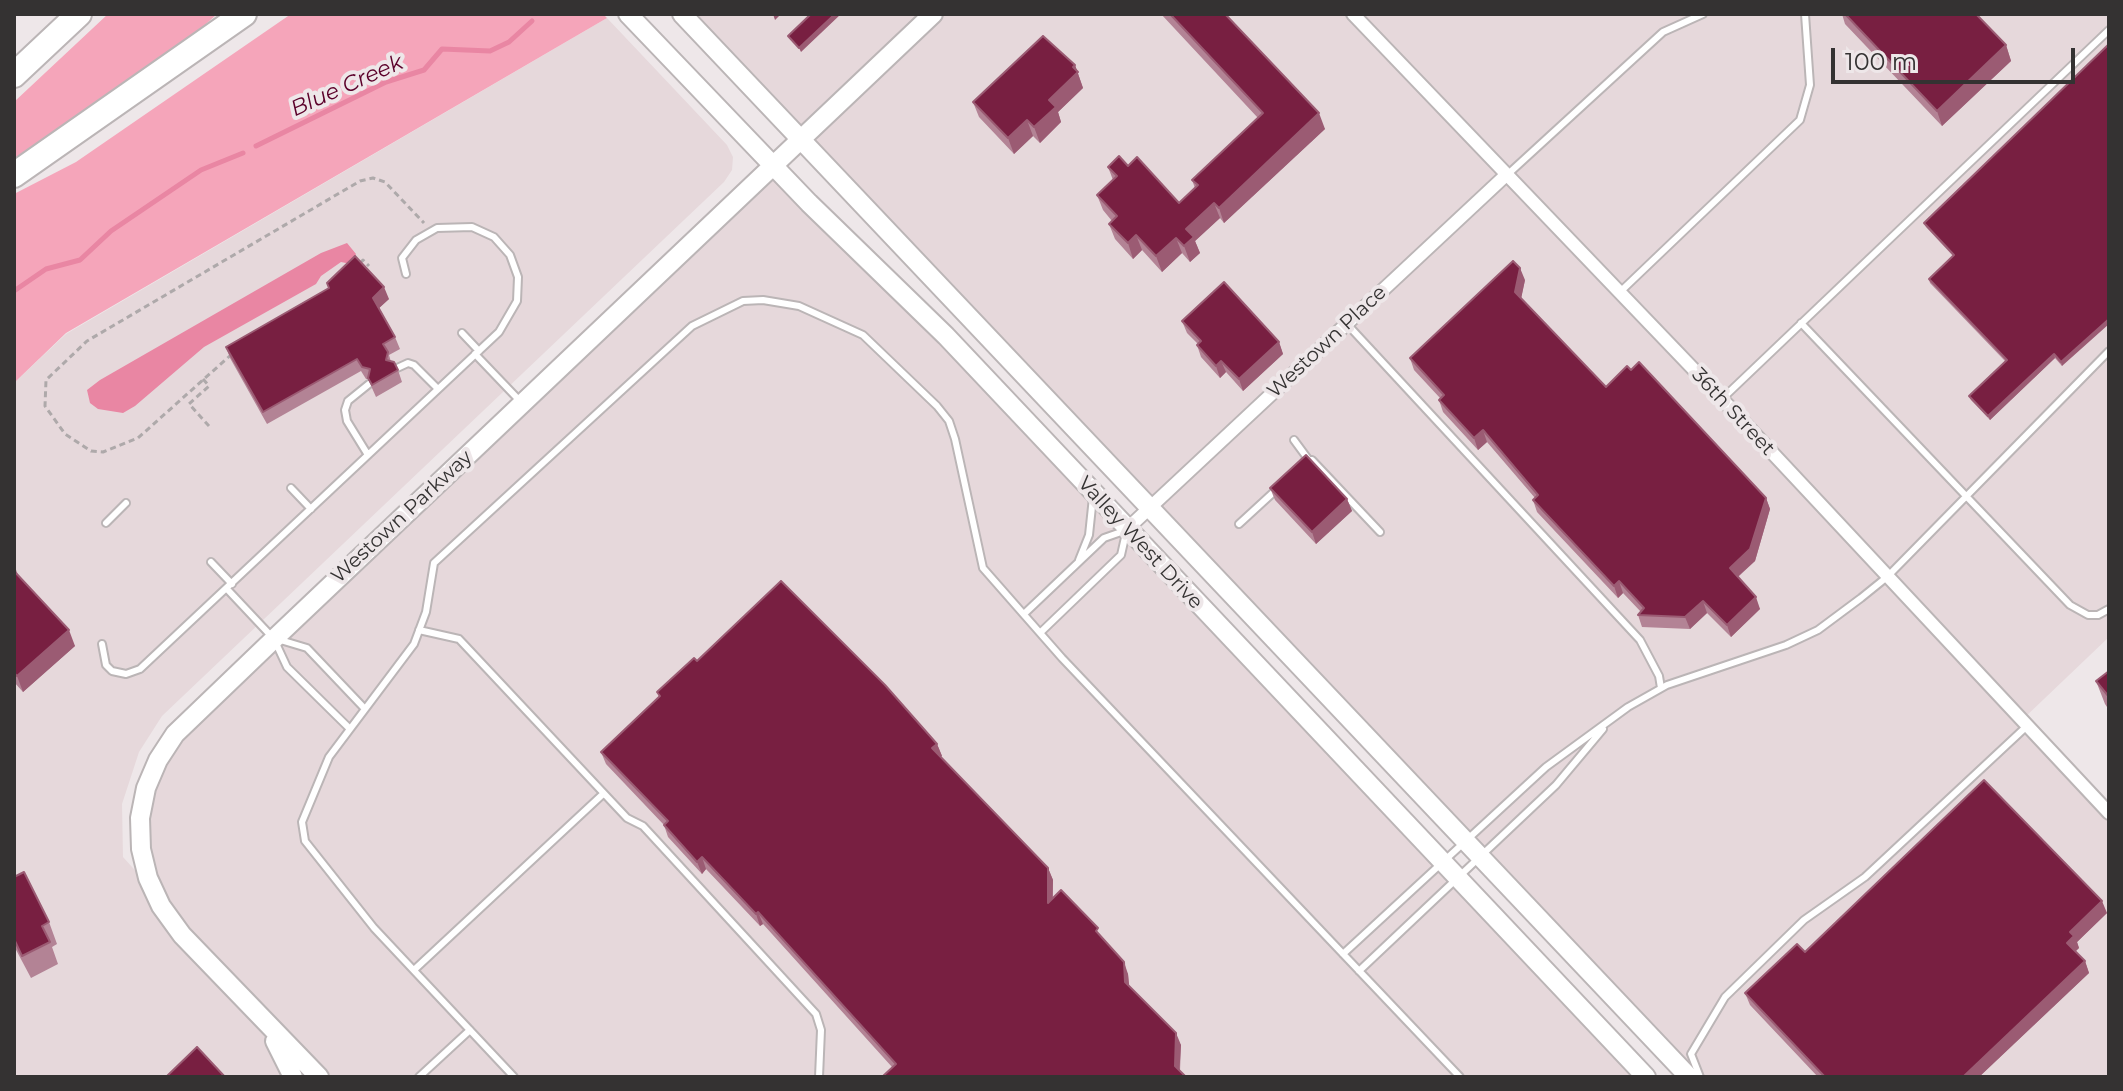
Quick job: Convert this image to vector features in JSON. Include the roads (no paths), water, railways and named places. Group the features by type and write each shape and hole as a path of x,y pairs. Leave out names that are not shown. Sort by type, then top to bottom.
{"highway":[{"path":"14,75 79,14"},
{"path":"14,175 244,14"}],"main road":[{"name":"Valley West Drive","path":"628,14 771,165 946,336 1646,1077"},
{"name":"Valley West Drive","path":"682,14 1689,1077"},
{"name":"Westown Parkway","path":"319,1077 182,935 161,906 144,864 140,818 146,788 158,760 175,734 933,14"},
{"path":"269,1027 293,1077"}],"street":[{"name":"36th Street","path":"1353,14 1722,399 2109,813"},
{"name":"Westown Place","path":"1127,529 1505,176"}],"lane":[{"path":"1671,14 1679,22"},
{"path":"1505,176 1663,32 1679,22 1703,14"},
{"path":"1619,293 1800,120 1810,85 1805,14"},
{"path":"1722,399 2109,30"},
{"path":"102,644 106,665 120,674 132,674 477,352 513,312 519,289 515,265 503,245 484,231 461,225 431,231 406,249 402,258 406,274"},
{"path":"514,1077 374,928 305,841 302,822 329,757 349,728 396,673 419,630 434,563 692,326 743,301 763,300 799,306 863,335 937,406 949,421 955,439 983,568 1042,631 1062,658 1460,1077"},
{"path":"1801,323 2070,605 2088,615 2109,609"},
{"path":"1347,324 1640,640 1659,676 1661,688"},
{"path":"462,333 522,403"},
{"path":"1343,954 1546,767 1610,720 1661,688 1786,645 1818,630 1887,577 1965,494 2109,351"},
{"path":"395,369 408,363 414,365 438,389"},
{"path":"368,455 347,421 345,410 348,401 369,384"},
{"path":"1294,440 1308,459 1380,532"},
{"path":"1297,470 1308,459"},
{"path":"1239,524 1286,481"},
{"path":"291,488 311,509"},
{"path":"1078,563 1089,535 1094,494"},
{"path":"106,523 126,503"},
{"path":"1025,613 1104,538 1127,529"},
{"path":"1042,631 1121,555 1127,529"},
{"path":"211,562 274,639 287,667 349,728"},
{"path":"419,630 459,639 603,794 627,818 643,826 816,1014 821,1030 819,1077"},
{"path":"274,639 307,648 365,709"},
{"path":"1359,971 1556,785 1610,720"},
{"path":"1700,1077 1691,1054 1719,1007 1804,920 1865,877 2027,726"},
{"path":"414,970 603,794"},
{"path":"419,1077 470,1030"}],"waterway":[{"name":"Blue Creek","path":"256,146 386,82 424,70 442,49 490,51 509,42 532,21"},
{"name":"Blue Creek","path":"14,291 46,269 80,260 111,231 201,170 243,153"}]}
